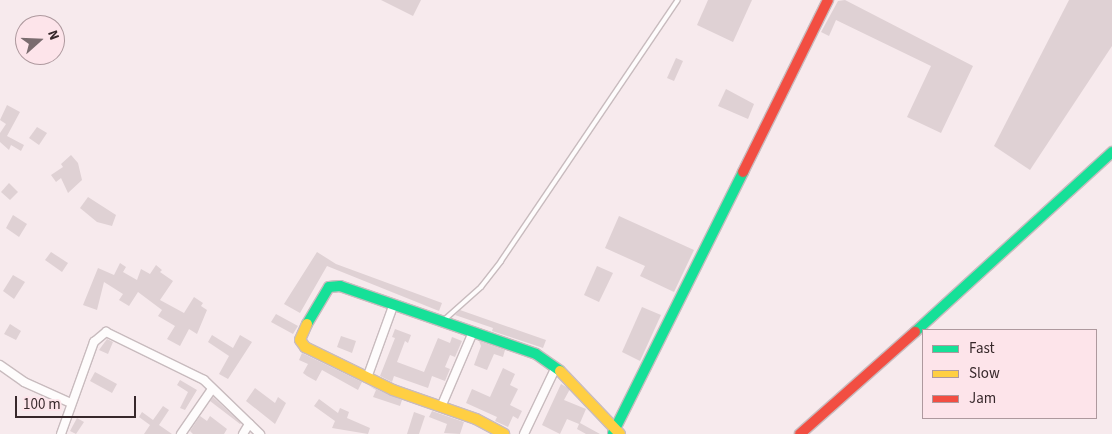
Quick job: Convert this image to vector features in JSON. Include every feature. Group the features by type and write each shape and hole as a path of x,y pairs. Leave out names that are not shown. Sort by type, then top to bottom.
{"street":[{"path":"504,434 476,419 367,378 305,347 300,340 318,301 330,287 340,286 393,306 443,321 536,354 556,367 616,432 828,0"},
{"path":"800,434 871,374 1112,152"},
{"path":"367,378 393,306"},
{"path":"61,434 94,342 106,332 193,374 212,389 260,434"},
{"path":"441,407 473,332"},
{"path":"0,365 24,382 71,403"},
{"path":"524,434 556,367"},
{"path":"180,434 212,389"},
{"path":"243,434 249,424"}],"lane":[{"path":"443,321 481,287 501,261 678,0"}],"building":[{"path":"381,0 421,0 413,16"},
{"path":"708,0 752,0 733,42 697,25"},
{"path":"845,0 973,66 941,133 907,117 931,66 836,20 829,36 821,32 838,1"},
{"path":"1069,0 1112,0 1112,46 1030,170 994,146"},
{"path":"676,58 683,61 674,81 667,78"},
{"path":"726,89 754,104 748,119 718,106"},
{"path":"7,105 20,112 7,136 24,145 21,151 11,145 9,150 0,142 0,133 6,124 0,120"},
{"path":"37,127 47,133 39,145 29,138"},
{"path":"71,155 78,163 82,180 68,193 61,178 56,182 51,175 63,167 61,164"},
{"path":"9,183 18,192 10,200 1,192"},
{"path":"88,197 116,215 112,226 97,222 80,208"},
{"path":"13,215 27,224 19,237 6,228"},
{"path":"619,216 694,250 674,292 640,276 645,266 605,248"},
{"path":"51,252 68,263 62,272 45,260"},
{"path":"317,252 336,264 442,303 439,311 327,266 300,313 284,304"},
{"path":"120,263 126,267 123,272 137,280 141,269 150,274 156,265 162,270 160,272 173,281 160,300 184,313 194,297 203,303 201,306 207,310 197,334 189,329 180,346 167,339 175,326 158,316 162,310 138,292 129,306 119,300 123,294 104,282 97,310 83,305 98,268 114,275"},
{"path":"597,266 613,273 599,302 584,295"},
{"path":"13,275 25,282 14,299 3,291"},
{"path":"642,307 661,315 640,361 622,352"},
{"path":"460,310 546,340 543,348 492,331 493,328 455,315"},
{"path":"276,314 298,326 293,334 271,322"},
{"path":"10,324 21,331 16,340 4,334"},
{"path":"395,329 411,335 408,343 405,341 397,362 424,372 438,338 450,343 452,337 462,341 455,357 450,355 445,367 450,369 445,381 432,376 428,388 394,376 392,382 380,376 395,338 392,337"},
{"path":"212,335 233,348 240,335 252,342 228,379 219,374 229,356 208,342"},
{"path":"341,336 356,341 352,353 337,347"},
{"path":"107,339 113,342 108,354 99,350"},
{"path":"479,341 505,350 503,357 494,354 487,370 474,365 481,346"},
{"path":"302,353 362,382 358,390 322,370 316,381 307,376 303,373 308,364 299,360"},
{"path":"503,368 515,374 510,385 518,389 510,405 522,411 518,419 513,416 508,427 495,421 497,417 466,403 472,389 490,397"},
{"path":"95,372 117,384 112,393 90,381"},
{"path":"180,380 197,390 185,410 180,408 188,392 177,385"},
{"path":"561,384 570,389 564,400 586,409 580,423 600,434 586,434 577,429 579,424 567,419 560,434 542,425"},
{"path":"369,386 402,400 400,406 373,397 376,390"},
{"path":"255,388 275,403 278,397 286,403 275,424 246,401"},
{"path":"213,397 241,423 210,401"},
{"path":"319,399 338,413 340,408 349,412 347,418 370,428 368,434 332,428 335,421 314,406"},
{"path":"163,406 169,410 159,425 172,434 144,434 150,425 139,417 142,412 153,420"},
{"path":"432,411 464,422 460,434 444,433 447,424 429,417"},
{"path":"414,412 425,416 419,434 407,434"},
{"path":"200,416 207,421 210,416 227,429 224,434 193,434 190,431"},
{"path":"77,418 84,422 76,434 70,431"}],"traffic: fast":[{"path":"915,332 1112,152"},
{"path":"613,433 743,172"},
{"path":"307,324 329,287 340,286 536,354 560,371"}],"traffic: slow":[{"path":"307,324 300,340 305,347 393,390 476,419 504,434"},
{"path":"560,371 620,434"}],"traffic: jam":[{"path":"743,172 828,0"},
{"path":"800,434 915,332"}]}
